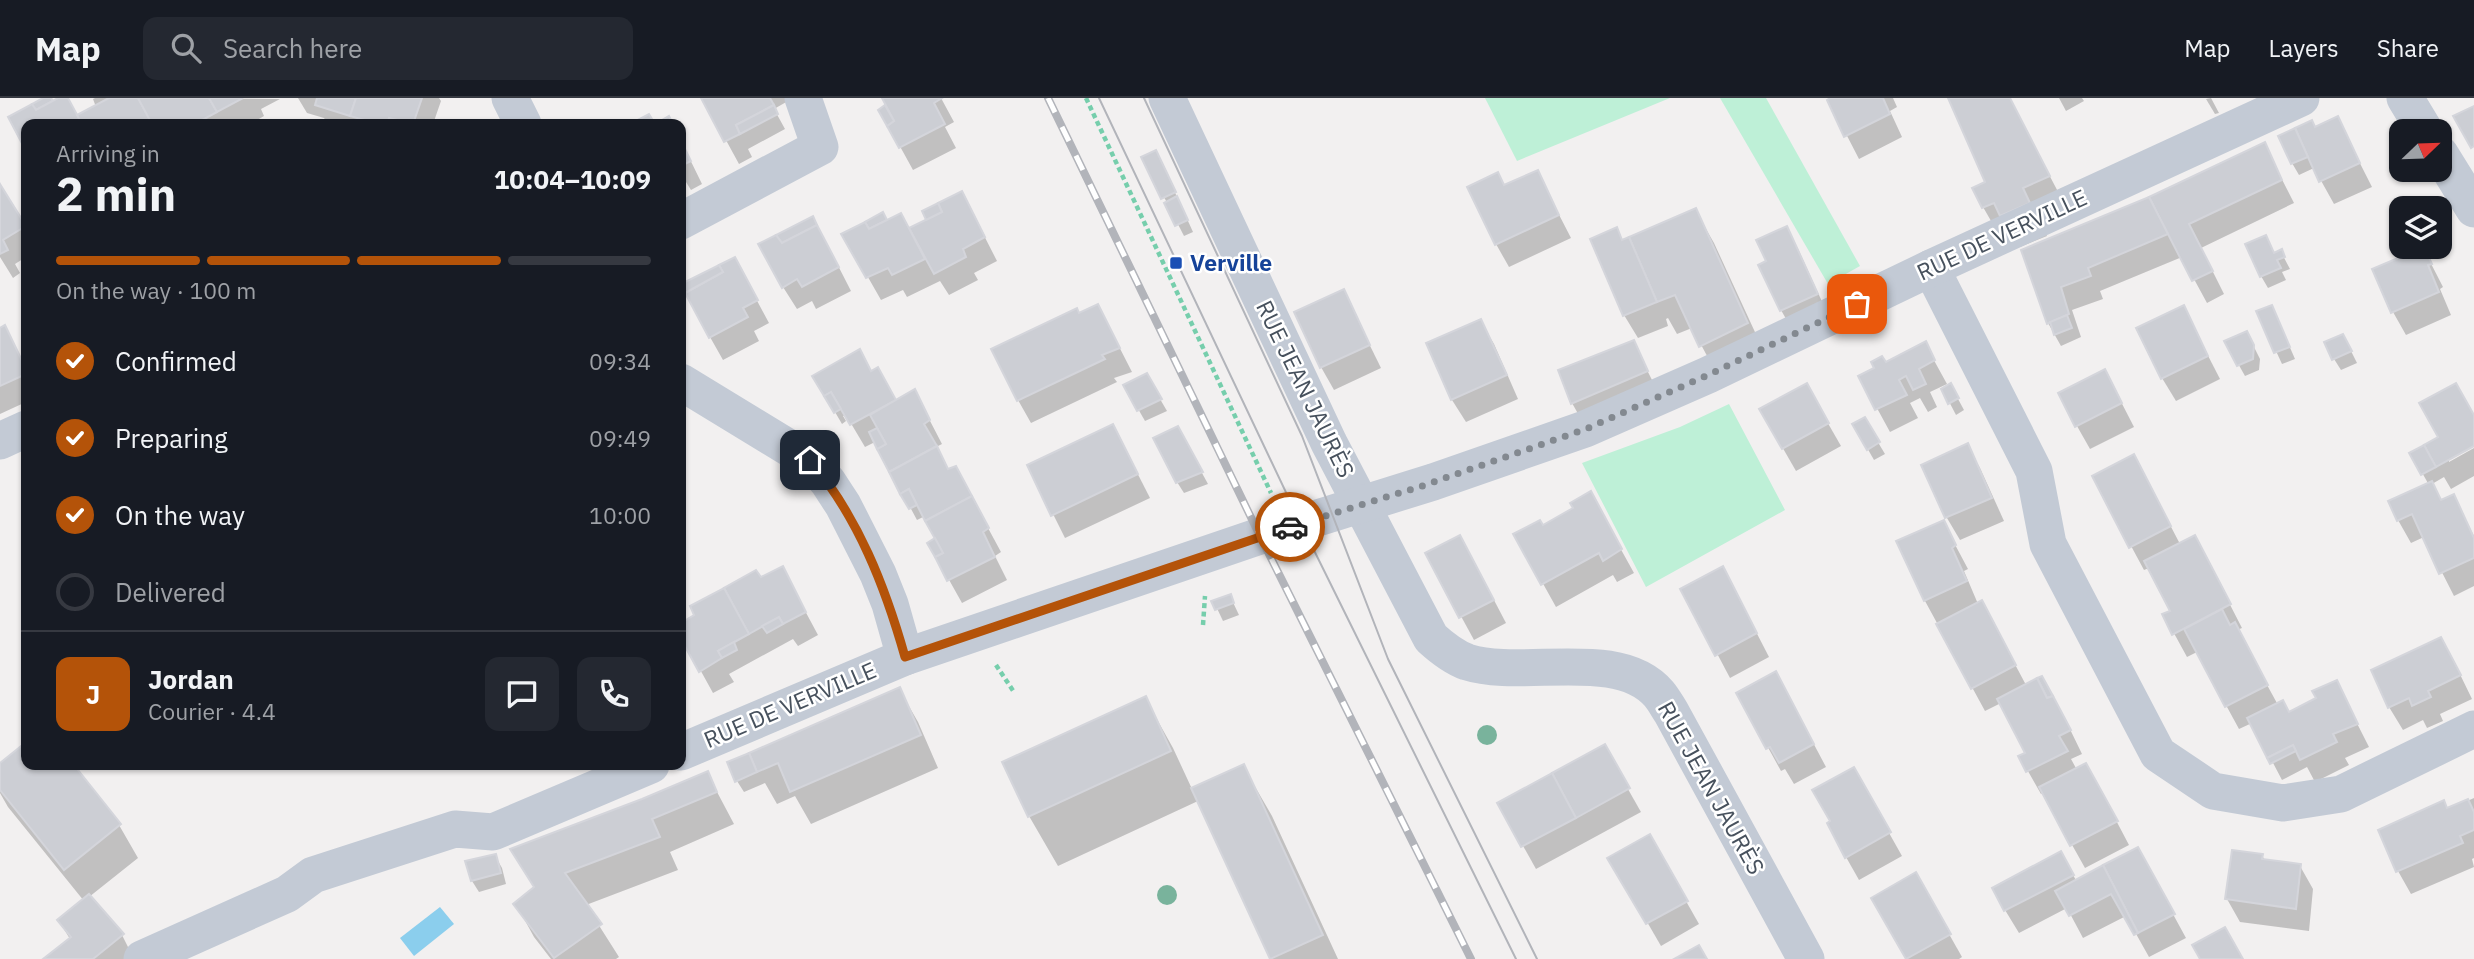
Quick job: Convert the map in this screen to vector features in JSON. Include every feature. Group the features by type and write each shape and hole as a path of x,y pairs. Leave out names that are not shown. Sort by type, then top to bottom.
{"street":[{"path":"510,98 520,119"},
{"path":"686,218 820,147 803,98"},
{"name":"RUE JEAN JAURÈS","path":"1167,98 1329,443 1431,638 1448,653 1492,668 1614,670 1639,679 1658,693 1671,712 1806,959"},
{"name":"RUE DE VERVILLE","path":"686,750 905,657 1586,429 1708,375 1931,268 2301,98"},
{"path":"2405,98 2418,119"},
{"path":"2452,173 2474,209"},
{"path":"1931,268 2034,471 2048,544 2158,754 2213,791 2283,803 2341,794 2474,729"},
{"path":"686,385 810,460 828,482 843,505 878,575 890,604 905,657"},
{"path":"0,441 21,431"},
{"path":"142,959 287,894 313,875 455,829 493,832 639,770"}],"path":[{"path":"1086,98 1288,528"},
{"path":"993,661 1014,692"}],"green space":[{"path":"1485,98 1670,98 1517,161"},
{"path":"1720,98 1766,98 1860,266 1828,284"},
{"path":"1729,404 1785,510 1646,587 1582,463 1680,427"}],"water":[{"path":"440,907 454,924 414,956 400,938"}],"building":[{"path":"43,98 51,98 53,101 36,110 32,104"},
{"path":"58,98 68,98 79,119 21,119 21,142 8,117 32,104 36,110"},
{"path":"109,98 138,98 149,119 79,119 77,115"},
{"path":"138,98 209,98 217,112 204,119 149,119"},
{"path":"209,98 243,98 217,112"},
{"path":"317,98 356,98 350,116 315,105"},
{"path":"356,98 422,98 415,119 361,119 350,116"},
{"path":"701,98 770,98 774,105 736,125 740,134 724,142"},
{"path":"882,98 942,98 934,103 945,124 899,148 887,126 894,121"},
{"path":"1883,98 1890,114 1844,137 1827,100"},
{"path":"1948,98 2010,98 2050,176 2023,188 2030,203 2000,216 1994,203 1982,208 1972,188 1985,182"},
{"path":"774,105 778,114 740,134 736,125"},
{"path":"885,105 894,121 887,126 878,110"},
{"path":"2474,106 2474,146 2471,148 2453,116"},
{"path":"649,114 652,119 640,119"},
{"path":"2338,116 2360,163 2319,182 2295,128 2312,120 2315,127"},
{"path":"2295,128 2308,157 2291,164 2278,136"},
{"path":"2265,142 2282,180 2189,224 2213,271 2192,281 2149,197"},
{"path":"1156,150 1176,192 1161,199 1141,157"},
{"path":"686,151 691,161 686,164"},
{"path":"1538,170 1559,215 1495,245 1467,187 1498,172 1504,185"},
{"path":"0,184 21,218 21,229 3,240 8,250 0,254"},
{"path":"962,191 985,237 963,249 966,257 934,274 909,228 942,212 938,203"},
{"path":"1177,196 1188,220 1175,226 1164,203"},
{"path":"2149,197 2168,234 2088,268 2091,276 2061,287 2069,314 2047,324 2021,250"},
{"path":"938,203 942,212 926,220 922,211"},
{"path":"1696,208 1748,323 1699,347 1675,295 1657,302 1629,237"},
{"path":"883,212 887,220 869,229 865,222"},
{"path":"901,213 925,259 892,275 888,268 866,278 841,234 865,222 869,229"},
{"path":"813,216 817,225 782,243 776,235"},
{"path":"817,225 839,267 802,287 797,279 782,288 758,244 776,235 782,243"},
{"path":"1787,226 1818,294 1780,311 1758,265 1766,261 1756,240"},
{"path":"1617,227 1622,240 1629,237 1657,302 1623,316 1590,239"},
{"path":"2266,235 2274,253 2282,249 2285,257 2277,260 2281,268 2260,277 2245,244"},
{"path":"735,257 758,300 743,308 748,317 709,338 686,292 723,272 719,265"},
{"path":"2396,259 2430,259 2432,264 2428,265 2439,292 2391,313 2372,269"},
{"path":"719,265 723,272 686,292 686,282"},
{"path":"1344,289 1370,345 1320,368 1294,312"},
{"path":"1098,304 1120,348 1102,355 1105,359 1017,401 991,349 1077,308 1079,313"},
{"path":"2184,305 2208,356 2161,379 2136,328"},
{"path":"2272,305 2290,347 2274,353 2256,311"},
{"path":"2067,315 2072,328 2054,335 2050,322"},
{"path":"1481,319 1507,375 1451,400 1426,343"},
{"path":"5,325 21,359 21,376 0,386 0,328"},
{"path":"2247,331 2254,345 2253,359 2237,366 2224,341"},
{"path":"2343,334 2352,351 2332,360 2324,342"},
{"path":"1634,340 1648,371 1571,404 1558,370"},
{"path":"1926,341 1935,360 1919,369 1926,384 1913,390 1906,376 1899,380 1907,395 1875,410 1858,376 1874,368 1871,362 1882,356 1886,362"},
{"path":"860,349 871,371 878,367 896,400 850,425 831,392 824,396 812,376"},
{"path":"2105,369 2122,403 2075,427 2058,393"},
{"path":"1147,373 1162,399 1137,411 1123,385"},
{"path":"1807,383 1829,423 1782,449 1759,409"},
{"path":"1951,383 1959,398 1948,404 1941,389"},
{"path":"2456,383 2474,415 2474,446 2436,467 2424,445 2438,437 2419,403"},
{"path":"915,389 930,420 924,424 937,446 889,472 877,449 886,444 870,415"},
{"path":"831,392 841,409 834,413 824,396"},
{"path":"1865,417 1880,442 1867,450 1852,424"},
{"path":"1113,424 1138,474 1051,516 1027,465"},
{"path":"1178,426 1203,472 1176,483 1153,438"},
{"path":"877,428 886,444 877,449 869,432"},
{"path":"1968,443 1992,498 1945,518 1921,465"},
{"path":"2424,445 2436,467 2421,475 2409,453"},
{"path":"937,446 948,469 956,466 972,496 925,521 909,489 900,494 889,472"},
{"path":"2134,454 2171,526 2129,548 2092,476"},
{"path":"2432,481 2441,500 2454,494 2474,538 2474,558 2439,574 2412,514 2397,521 2388,501"},
{"path":"909,489 917,505 909,509 900,494"},
{"path":"1591,491 1622,549 1603,561 1599,553 1541,585 1513,534 1540,520 1543,525 1573,508 1570,503"},
{"path":"972,496 989,528 983,532 995,557 947,581 935,557 943,553 925,521"},
{"path":"1944,520 1956,545 1952,548 1967,581 1924,601 1896,541"},
{"path":"1460,535 1494,600 1459,618 1425,553"},
{"path":"2195,535 2231,604 2172,635 2162,614 2170,611 2144,561"},
{"path":"935,538 943,553 935,557 927,543"},
{"path":"783,566 806,612 783,624 779,617 749,634 724,588 756,570 761,577"},
{"path":"1723,566 1757,633 1715,656 1680,589"},
{"path":"724,588 749,634 718,651 722,658 699,672 686,648 686,620 694,615 690,606"},
{"path":"1231,594 1234,603 1215,610 1211,601"},
{"path":"1982,600 2016,665 1971,689 1936,624"},
{"path":"2222,609 2230,625 2235,622 2268,685 2225,707 2184,629"},
{"path":"779,617 783,624 767,633 762,626"},
{"path":"2441,637 2461,675 2428,691 2431,697 2412,706 2409,698 2388,708 2371,670"},
{"path":"734,642 737,650 722,658 718,651"},
{"path":"1776,671 1814,744 1779,763 1770,747 1766,749 1736,693"},
{"path":"2042,676 2053,696 2047,698 2037,678"},
{"path":"2037,678 2047,698 2053,696 2071,730 2059,736 2068,751 2026,772 2018,756 2025,753 1997,699"},
{"path":"2337,680 2358,724 2333,734 2337,742 2300,760 2293,745 2267,758 2247,718 2283,700 2289,712 2316,698 2312,691"},
{"path":"900,687 921,735 790,792 778,763 757,772 749,753"},
{"path":"1146,696 1171,751 1028,817 1002,762"},
{"path":"1605,744 1630,788 1576,818 1552,773"},
{"path":"2293,745 2296,751 2270,764 2267,758"},
{"path":"21,746 21,770 78,770 121,824 64,870 0,790 0,763"},
{"path":"749,753 757,772 735,782 727,762"},
{"path":"2086,763 2118,821 2070,846 2039,787"},
{"path":"1244,764 1323,935 1270,959 1191,788"},
{"path":"1854,767 1891,832 1845,858 1827,823 1830,821 1812,790"},
{"path":"708,771 717,792 652,819 660,837 565,873 602,924 554,958 513,904 534,887 510,849"},
{"path":"1552,773 1576,818 1521,847 1497,803"},
{"path":"2468,799 2474,812 2474,830 2460,836 2463,843 2396,872 2378,830 2444,800 2447,808"},
{"path":"1650,834 1688,901 1646,924 1607,858"},
{"path":"2138,847 2175,914 2138,933 2103,865"},
{"path":"2232,850 2263,854 2262,859 2301,864 2296,909 2225,899"},
{"path":"2061,851 2074,875 2004,911 1992,888"},
{"path":"496,854 501,873 471,881 465,861"},
{"path":"2103,865 2138,933 2134,935 2111,894 2069,916 2055,891"},
{"path":"1916,872 1951,934 1906,959 1871,898"},
{"path":"89,894 124,934 93,959 43,959 71,937 57,920"},
{"path":"2225,927 2243,959 2200,959 2192,945"},
{"path":"1699,945 1707,959 1674,959"}],"tram line":[{"path":"1099,98 1301,524 1516,959"},
{"path":"1144,98 1302,436 1388,659 1537,959"}],"railway":[{"path":"1048,98 1260,536 1471,959"}],"way so far":[{"path":"1290,527 1422,486 1586,429 1857,304"}],"place":[{"name":"Verville","path":"1176,263"}],"route":[{"path":"810,460 843,505 878,575 890,604 905,657 1290,527"}]}
